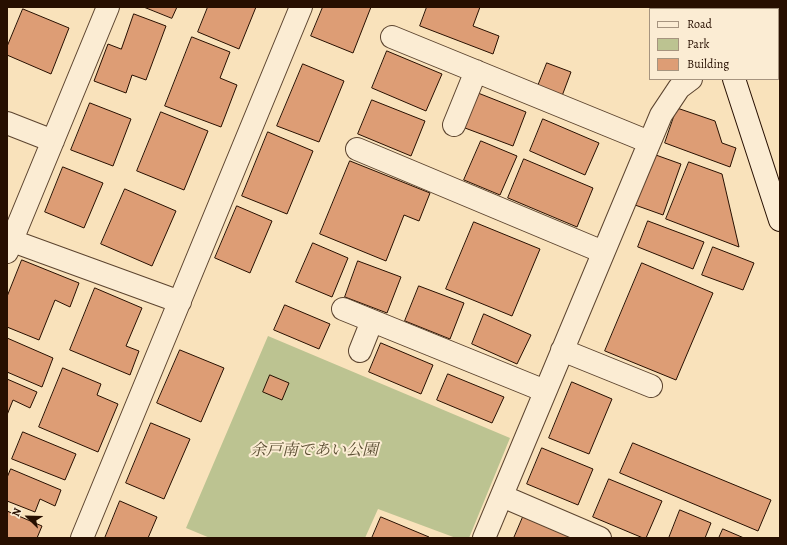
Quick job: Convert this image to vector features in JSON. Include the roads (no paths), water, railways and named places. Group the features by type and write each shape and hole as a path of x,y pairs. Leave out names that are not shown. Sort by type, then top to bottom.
{"street":[{"path":"108,7 8,244 180,302"},
{"path":"82,538 302,7"},
{"path":"392,37 649,142"},
{"path":"454,125 476,71"},
{"path":"484,538 660,115 679,88 690,80"},
{"path":"734,80 780,220"},
{"path":"7,123 52,141"},
{"path":"357,149 603,252"},
{"path":"343,309 546,391"},
{"path":"360,352 372,321"},
{"path":"562,350 651,386"},
{"path":"502,496 600,538"}],"park label":[{"name":"余戸南であい公園","path":"314,451"}]}
